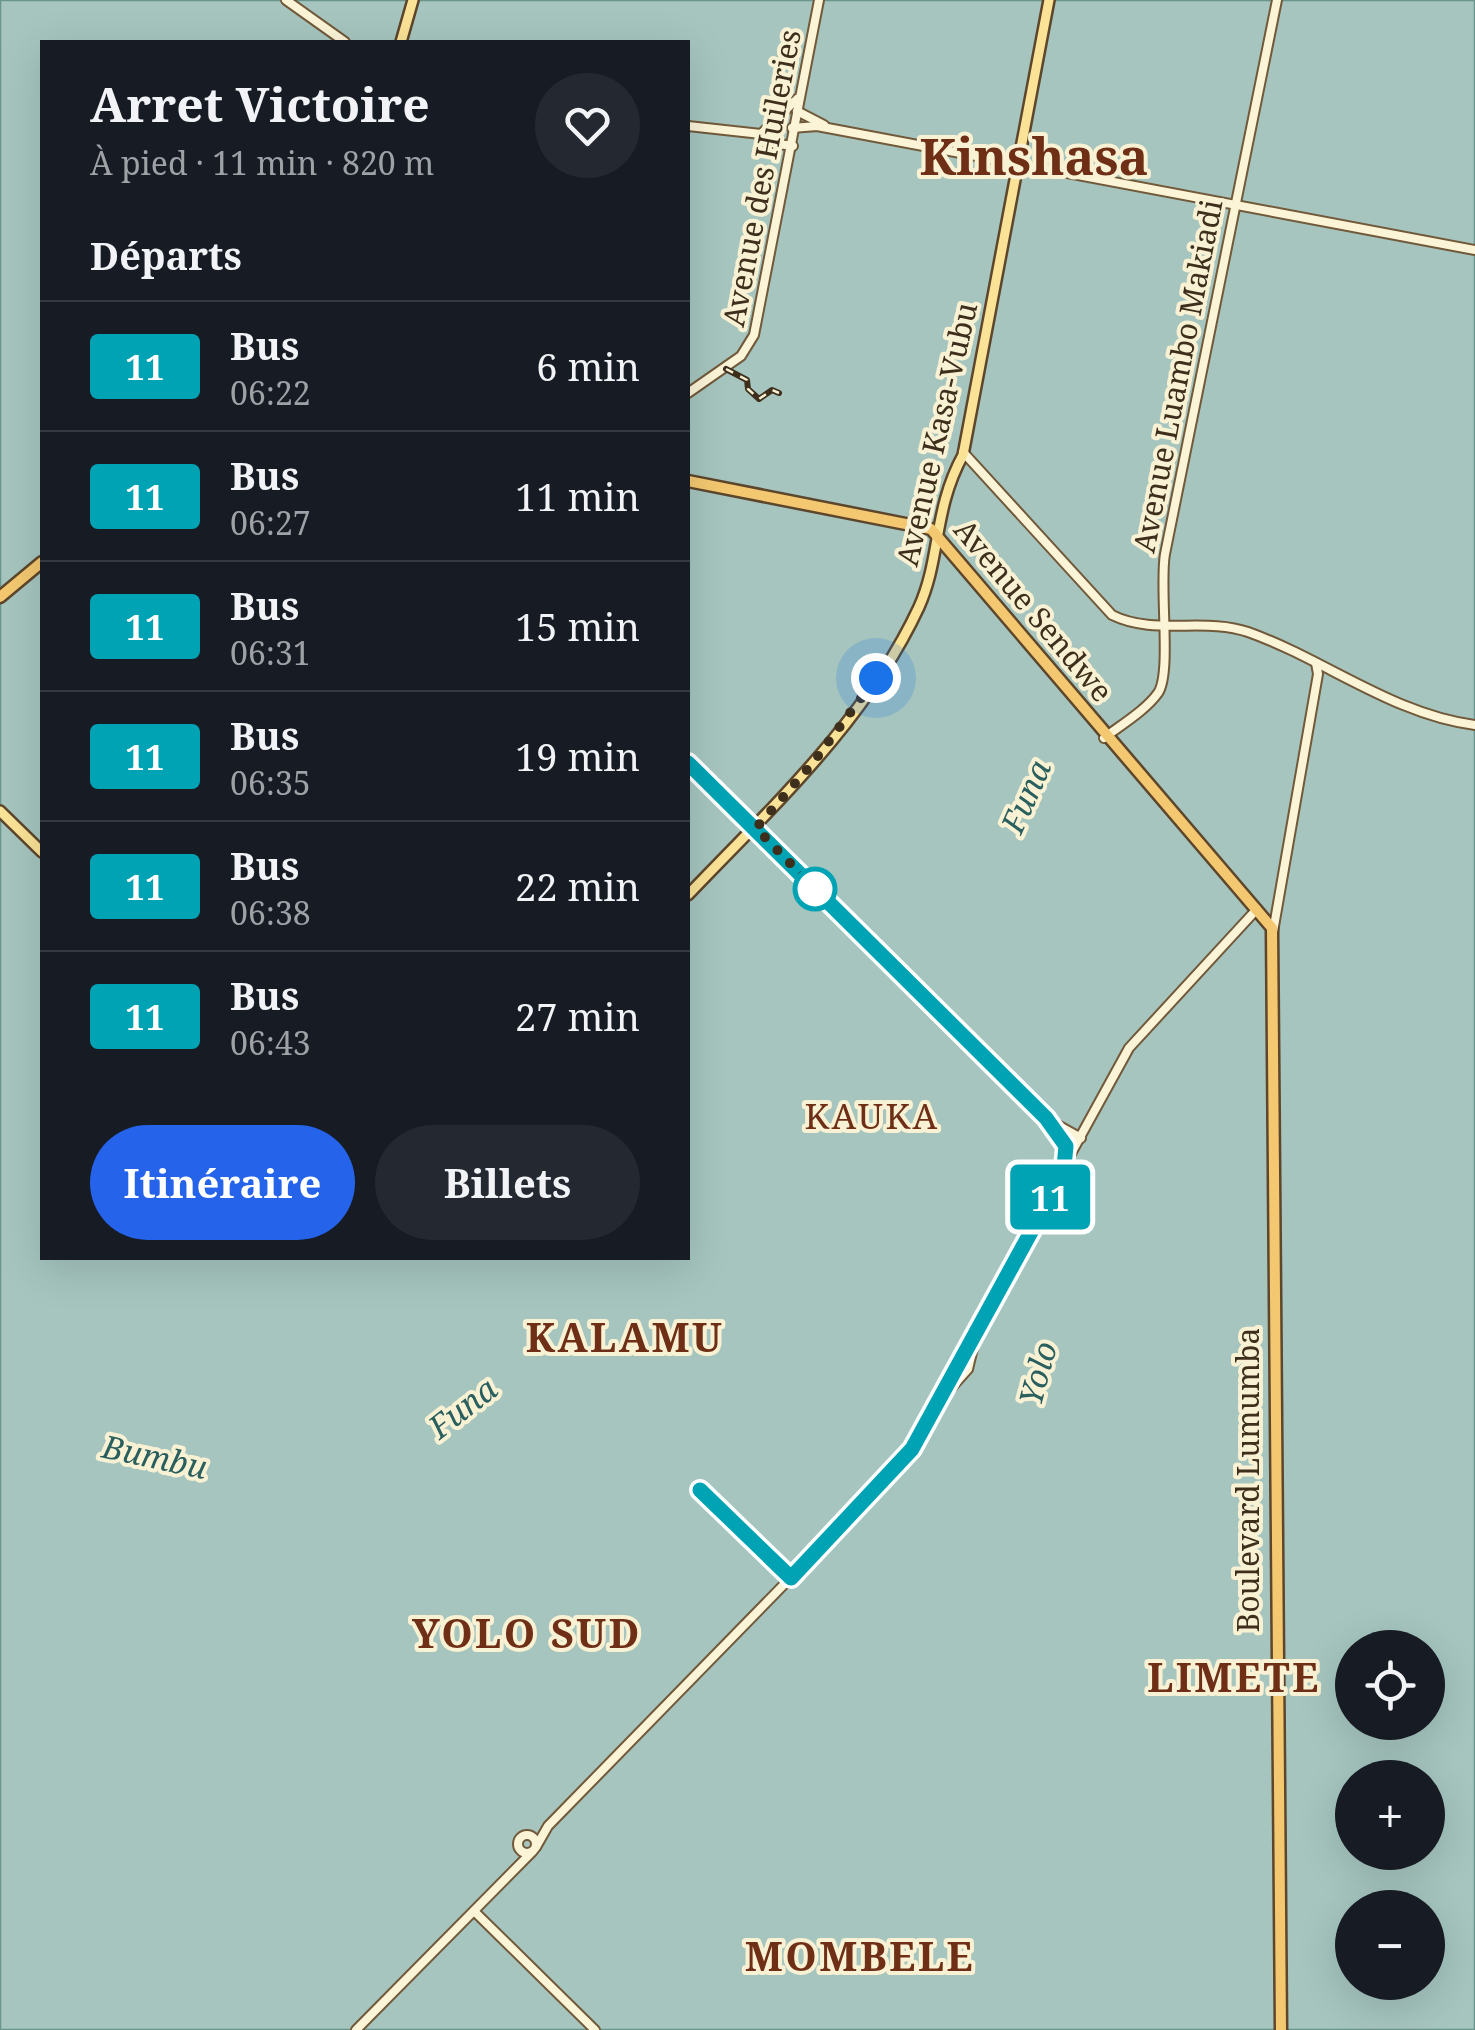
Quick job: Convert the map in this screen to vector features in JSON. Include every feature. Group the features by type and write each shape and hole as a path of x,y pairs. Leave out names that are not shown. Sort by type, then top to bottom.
{"highway":[{"path":"690,483 923,530 936,524"},
{"name":"Avenue Sendwe","path":"936,524 938,555 1015,628"},
{"name":"Avenue Sendwe","path":"936,524 1015,628 1265,920"},
{"path":"0,599 40,567"},
{"name":"Boulevard Lumumba","path":"1265,920 1272,1123 1278,2030"}],"main road":[{"path":"286,0 341,40"},
{"path":"400,40 411,0"},
{"name":"Avenue des Huileries","path":"690,390 738,360 751,342 817,0"},
{"name":"Avenue Kasa-Vubu","path":"936,524 963,452 1049,0"},
{"name":"Avenue Luambo Makiadi","path":"1100,729 1153,698 1163,682 1163,566 1277,0"},
{"path":"690,126 762,134 800,98 824,125"},
{"path":"796,110 824,125"},
{"path":"794,127 824,125 1475,250"},
{"path":"773,126 772,134 787,156"},
{"path":"762,134 764,142 791,145"},
{"name":"Avenue des Huileries","path":"690,390 740,354 752,334 791,145"},
{"path":"963,452 1104,609 1130,622 1238,630 1436,718 1475,724"},
{"name":"Avenue Kasa-Vubu","path":"690,893 812,764 882,670 919,607 938,555"},
{"name":"Boulevard Lumumba","path":"1265,920 1318,668"},
{"name":"Boulevard Lumumba","path":"1265,920 1309,720"},
{"path":"690,765 1045,1117 1070,1152"},
{"path":"0,810 40,850"},
{"path":"1081,1138 1100,1098 1149,1023 1265,920"},
{"path":"1048,1201 1100,1098"},
{"path":"1045,1117 1081,1138"},
{"path":"1061,1126 1087,1121"},
{"path":"356,2030 529,1853 548,1826 889,1477 962,1366 1070,1152"},
{"path":"529,1853 518,1840 548,1826"},
{"path":"529,1853 530,1835"},
{"path":"474,1911 595,2030"}],"water":[{"path":"0,0 1475,0 1475,2030 0,2030"}],"railway":[{"path":"726,369 747,380 748,389 759,399 772,390 779,393"}],"bus line":[{"name":"11","path":"690,765 748,823 756,826 759,834 1046,1118 1066,1146 1064,1167 1048,1201 956,1363 957,1369 921,1434 889,1477 790,1580 700,1490"}],"district":[{"name":"Kinshasa","path":"1034,156"},
{"name":"KAUKA","path":"872,1115"},
{"name":"KALAMU","path":"625,1336"},
{"name":"YOLO SUD","path":"527,1632"},
{"name":"LIMETE","path":"1234,1676"},
{"name":"MOMBELE","path":"860,1955"}],"route":[{"path":"815,889 756,828 838,732 876,678"}],"water label":[{"name":"Funa","path":"1025,796"},
{"name":"Yolo","path":"1037,1373"},
{"name":"Funa","path":"462,1407"},
{"name":"Bumbu","path":"155,1456"}]}
